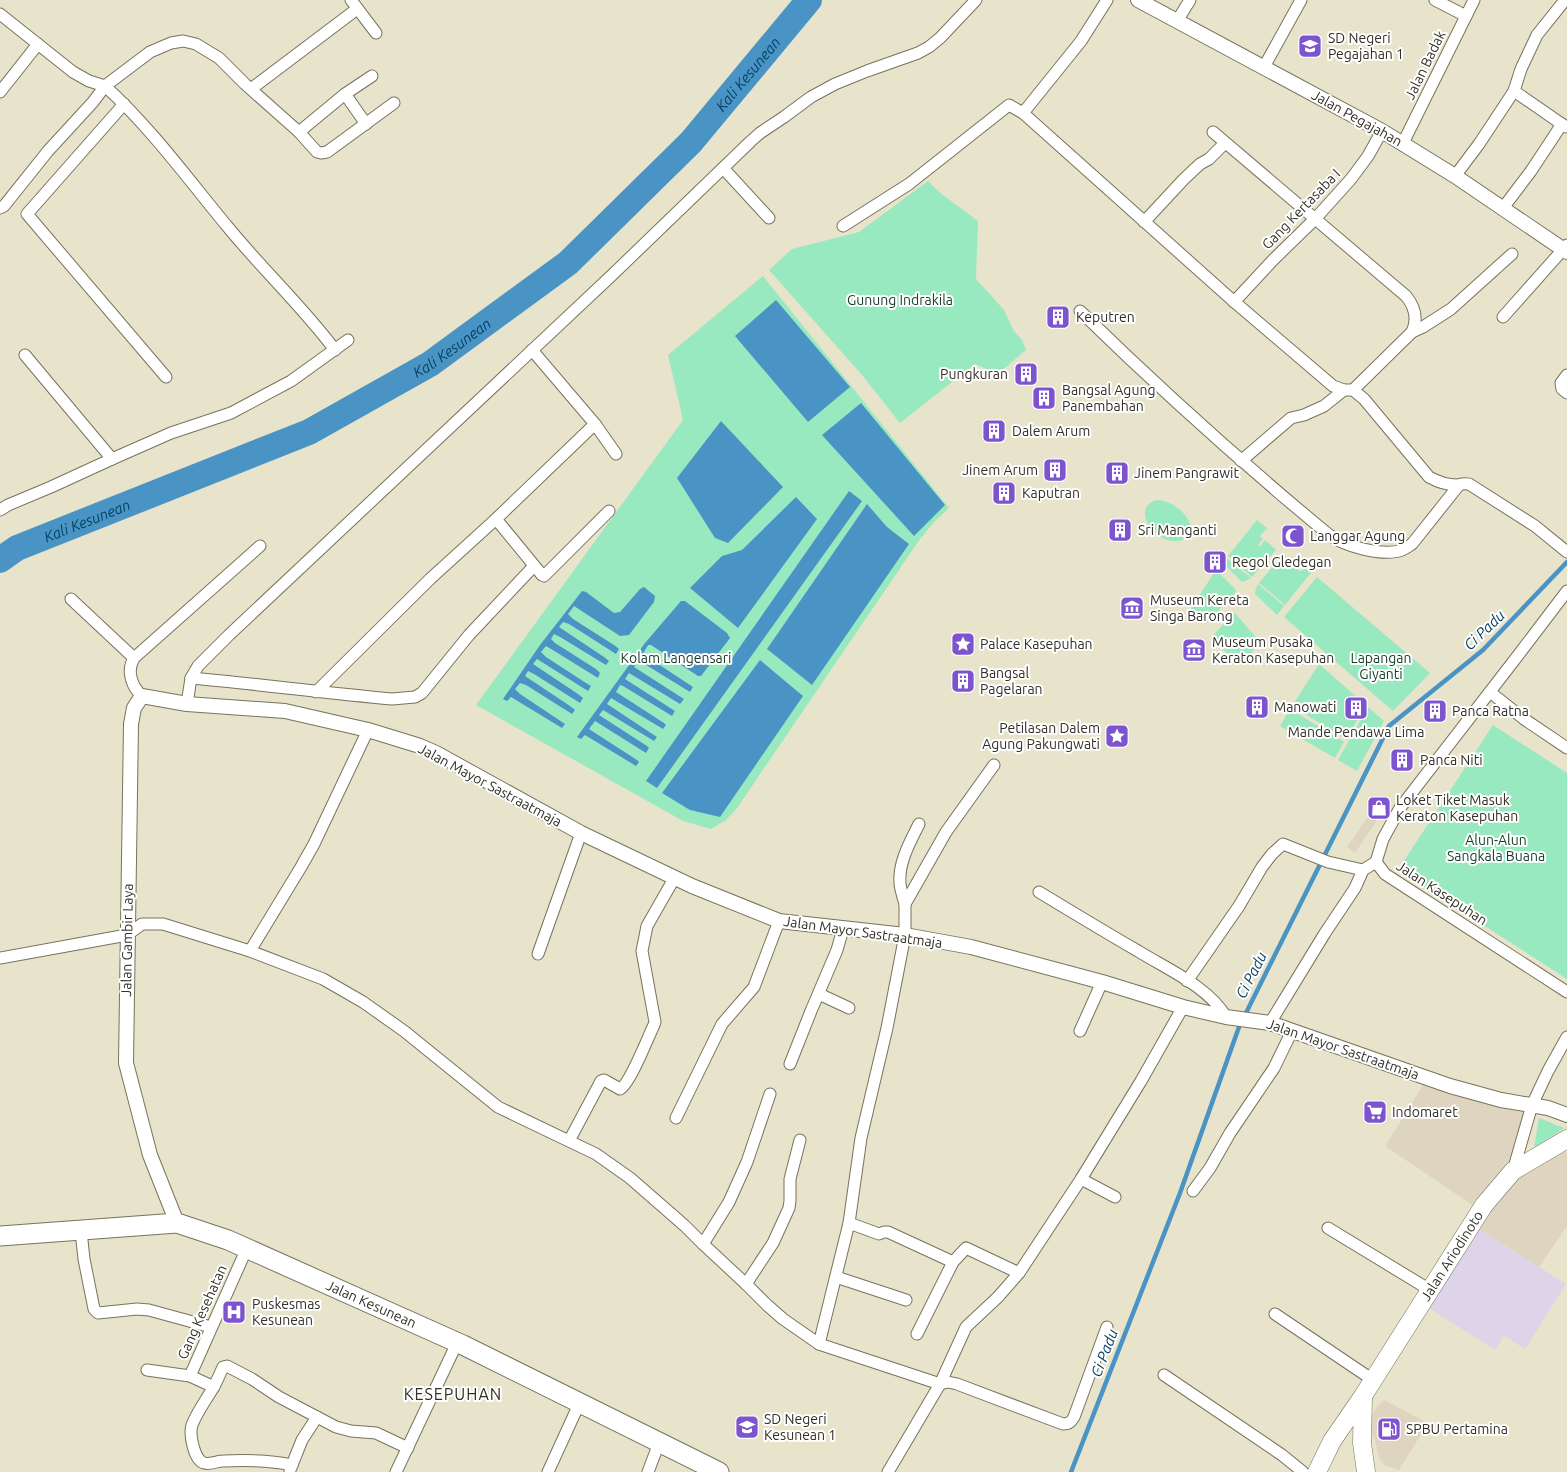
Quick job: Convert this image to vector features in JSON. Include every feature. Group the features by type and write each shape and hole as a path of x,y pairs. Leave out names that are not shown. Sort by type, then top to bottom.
{"highway":[{"name":"Jalan Kesunean","path":"0,1236 177,1223 247,1248 457,1343 719,1472"}],"main road":[{"name":"Jalan Ariodinoto","path":"1317,1472 1332,1442 1484,1205 1513,1171 1566,1141"},
{"path":"1363,1396 1362,1444 1366,1472"}],"street":[{"path":"260,546 134,658 130,667 131,681 136,691 142,696 187,704 191,678 198,666 229,634 532,350 760,132 811,97 835,84 918,53 929,47 976,0"},
{"path":"1023,113 1081,41 1106,0"},
{"name":"Jalan Pegajahan","path":"1138,0 1382,130 1566,249"},
{"path":"1178,21 1190,0"},
{"path":"1264,67 1301,0"},
{"path":"1435,0 1466,16"},
{"name":"Jalan Badak","path":"1403,143 1474,0"},
{"path":"1455,176 1514,91 1521,69 1537,34 1566,0"},
{"path":"251,88 354,5 376,32"},
{"path":"0,14 74,72 89,81 105,86 124,104 193,183 228,228 335,350"},
{"path":"0,208 4,206 48,151 93,102 105,86 150,52 171,43 183,41 196,44 220,58 299,132 317,152 327,152 394,103"},
{"path":"0,92 38,44"},
{"path":"299,132 345,94 372,76"},
{"path":"1503,208 1564,126 1514,91"},
{"path":"345,94 366,124"},
{"path":"124,104 27,214 166,377"},
{"path":"843,226 909,184 1009,105 1023,113 1234,302 1333,386 1348,390 1364,399 1429,477 1439,483 1468,484 1535,526 1567,552"},
{"name":"Gang Kertasaba I","path":"1234,302 1352,179 1368,156 1382,130"},
{"path":"1213,132 1406,296 1413,307 1416,319 1412,332"},
{"path":"1144,222 1189,174 1209,159 1226,142"},
{"path":"723,168 769,218"},
{"path":"1503,316 1566,249"},
{"path":"1241,461 1291,418 1304,415 1324,406 1348,390 1412,332 1423,327 1451,308 1512,254"},
{"path":"1080,311 1144,373 1241,461 1334,539 1358,547 1379,551 1402,550 1412,544 1460,485"},
{"path":"2,504 51,487 171,433 231,413 291,381 348,340"},
{"path":"532,350 595,424 616,454"},
{"path":"25,355 112,458"},
{"path":"1567,375 1561,382 1561,385 1562,389 1567,393"},
{"path":"316,692 430,579 595,424"},
{"path":"496,519 542,575 547,574 609,511"},
{"path":"191,678 392,699 419,696 469,635 534,566"},
{"name":"Jalan Kasepuhan","path":"1567,590 1400,808 1383,839 1376,862 1385,874 1567,992"},
{"path":"71,599 134,658"},
{"path":"1490,692 1524,719 1567,748"},
{"name":"Jalan Gambir Laya","path":"142,696 134,708 131,724 126,1063 150,1154 177,1223"},
{"name":"Jalan Mayor Sastraatmaja","path":"187,704 285,711 368,730 420,746 580,833 692,886 779,921 905,936 970,947 1102,982 1183,1007 1227,1017 1264,1022 1450,1086 1501,1100 1548,1108 1567,1115"},
{"path":"250,951 301,868 368,730"},
{"path":"904,904 946,832 994,764"},
{"path":"819,1344 849,1223 860,1138 887,1028 905,936 904,904 900,874 905,854 919,824"},
{"path":"538,954 580,833"},
{"path":"1187,981 1239,906 1262,867 1283,844 1323,860 1363,870"},
{"path":"1264,1022 1355,888 1363,870 1376,862"},
{"path":"568,1140 601,1081 604,1080 620,1089 623,1087 654,1025 642,951 647,926 675,877"},
{"path":"1039,892 1187,981 1212,998 1222,1008 1227,1017"},
{"path":"676,1118 722,1024 754,987 779,921"},
{"path":"0,958 127,935 142,924 163,924 250,951 323,979 363,1002 404,1031 498,1107 596,1154 630,1178 686,1226 767,1305 783,1319 819,1344 940,1384 948,1382 958,1384 1063,1424 1068,1424 1074,1417 1107,1327"},
{"path":"790,1064 810,1011 837,950 842,929"},
{"path":"1080,1031 1102,982"},
{"path":"818,994 849,1008"},
{"path":"888,1472 940,1384 966,1328 1020,1273 1081,1179 1141,1081 1183,1007"},
{"path":"1193,1191 1210,1168 1230,1133 1274,1068 1292,1031"},
{"path":"1513,1171 1532,1106 1548,1071 1567,1038"},
{"path":"703,1244 729,1202 747,1162 770,1094"},
{"path":"746,1284 773,1243 789,1208 790,1178 800,1140"},
{"path":"1081,1179 1115,1196"},
{"path":"849,1223 879,1234 888,1232 953,1262"},
{"path":"1328,1228 1430,1290"},
{"path":"81,1231 84,1259 94,1309 98,1313 137,1309 149,1310 212,1327"},
{"name":"Gang Kesehatan","path":"147,1370 190,1376 247,1248"},
{"path":"918,1334 953,1262 966,1248 1020,1273"},
{"path":"836,1277 906,1300"},
{"path":"1275,1314 1373,1380"},
{"path":"396,1472 457,1343"},
{"path":"317,1416 302,1440 291,1469 276,1462 243,1460 213,1467 198,1459 191,1437 191,1428 194,1421 214,1387 223,1367 227,1366 252,1379 279,1397 317,1416 343,1430 376,1433 408,1448"},
{"path":"1164,1375 1282,1455 1303,1472"},
{"path":"190,1376 214,1387"},
{"path":"548,1472 580,1402"},
{"path":"648,1472 659,1443"}],"shaded area":[{"path":"1370,814 1378,819 1355,853 1347,847"},
{"path":"1423,1085 1452,1095 1526,1111 1511,1164 1474,1206 1385,1146"},
{"path":"1562,1150 1567,1152 1567,1226 1539,1267 1477,1228 1516,1177"},
{"path":"1477,1228 1566,1284 1525,1349 1504,1336 1495,1350 1427,1307"},
{"path":"1384,1400 1428,1423 1399,1470 1384,1465 1380,1460 1369,1420"}],"green space":[{"name":"Gunung Indrakila","path":"928,181 939,192 978,221 976,279 1004,310 1026,350 998,374 975,364 900,423 862,375 769,270 792,249 859,232"},
{"name":"Kolam Langensari","path":"763,276 949,508 920,539 737,808 726,820 711,829 683,821 476,705 683,420 668,355"},
{"path":"1157,500 1165,501 1181,511 1190,524 1191,530 1188,536 1182,540 1173,541 1164,539 1156,533 1146,519 1145,511 1149,504"},
{"path":"1257,520 1267,528 1260,536 1263,539 1258,545 1260,546 1265,540 1276,550 1252,577 1228,556"},
{"path":"1282,556 1300,571 1311,567 1314,569 1285,605 1259,583"},
{"path":"1226,558 1251,578 1243,582 1241,581 1222,562"},
{"path":"1216,570 1236,590 1206,624 1190,610"},
{"name":"Lapangan Giyanti","path":"1317,577 1430,673 1393,711 1284,617"},
{"path":"1258,584 1284,606 1277,615 1255,594"},
{"path":"1234,612 1260,642 1243,664 1223,650 1224,647 1211,638"},
{"path":"1319,664 1366,705 1346,739 1292,706"},
{"path":"1368,707 1384,721 1357,771 1338,760"},
{"path":"1290,709 1344,742 1335,758 1280,726"},
{"name":"Alun-Alun Sangkala Buana","path":"1493,725 1567,773 1567,979 1398,870"},
{"path":"1539,1118 1564,1128 1534,1148"}],"water":[{"path":"776,300 850,387 808,422 735,336"},
{"path":"861,403 945,505 914,536 822,435"},
{"path":"721,421 783,487 728,543 715,538 677,478"},
{"path":"849,491 862,501 657,788 646,781"},
{"path":"796,497 817,519 738,628 690,588 722,556 742,550"},
{"path":"867,504 887,527 909,544 812,685 767,649"},
{"path":"644,587 655,596 654,602 629,635 620,636 574,606 568,614 619,649 616,654 569,624 563,622 559,627 609,661 606,665 554,634 551,639 596,669 600,673 598,678 546,646 541,652 591,686 588,691 537,659 533,664 583,698 580,703 528,671 525,676 575,710 572,714 526,685 520,683 515,689 565,724 562,728 511,697 507,701 503,699 540,645 582,591 614,613 620,612 640,589"},
{"path":"681,601 685,601 727,633 730,638 701,676 698,676 651,645 648,645 643,654 693,687 690,692 638,660 634,667 684,699 680,704 629,673 625,679 675,711 672,716 623,686 620,685 616,692 666,725 663,729 611,698 607,704 657,737 654,741 603,710 599,715 647,746 649,748 646,753 595,721 589,729 637,760 639,762 636,766 585,735 581,739 577,737 645,643"},
{"path":"760,660 803,696 720,817 690,810 662,793"}],"waterway":[{"name":"Kali Kesunean","path":"0,560 17,548 309,432 430,364 568,263 691,142 809,0"},
{"name":"Ci Padu","path":"1071,1472 1180,1193 1239,1027 1389,726 1483,650 1567,562"}],"place":[{"name":"SD Negeri Pegajahan 1","path":"1310,46"},
{"name":"Keputren","path":"1058,317"},
{"name":"Pungkuran","path":"1026,374"},
{"name":"Bangsal Agung Panembahan","path":"1044,398"},
{"name":"Dalem Arum","path":"994,431"},
{"name":"Jinem Arum","path":"1055,470"},
{"name":"Jinem Pangrawit","path":"1117,473"},
{"name":"Kaputran","path":"1004,493"},
{"name":"Sri Manganti","path":"1120,530"},
{"name":"Langgar Agung","path":"1293,536"},
{"name":"Regol Gledegan","path":"1215,562"},
{"name":"Museum Kereta Singa Barong","path":"1132,608"},
{"name":"Palace Kasepuhan","path":"963,644"},
{"name":"Museum Pusaka Keraton Kasepuhan","path":"1194,650"},
{"name":"Bangsal Pagelaran","path":"963,681"},
{"name":"Manowati","path":"1257,707"},
{"name":"Mande Pendawa Lima","path":"1356,708"},
{"name":"Panca Ratna","path":"1435,711"},
{"name":"Petilasan Dalem Agung Pakungwati","path":"1117,736"},
{"name":"Panca Niti","path":"1402,760"},
{"name":"Loket Tiket Masuk Keraton Kasepuhan","path":"1379,808"},
{"name":"Indomaret","path":"1375,1112"},
{"name":"Puskesmas Kesunean","path":"234,1312"},
{"name":"SD Negeri Kesunean 1","path":"747,1427"},
{"name":"SPBU Pertamina","path":"1389,1429"}],"district":[{"name":"KESEPUHAN","path":"453,1394"}]}
